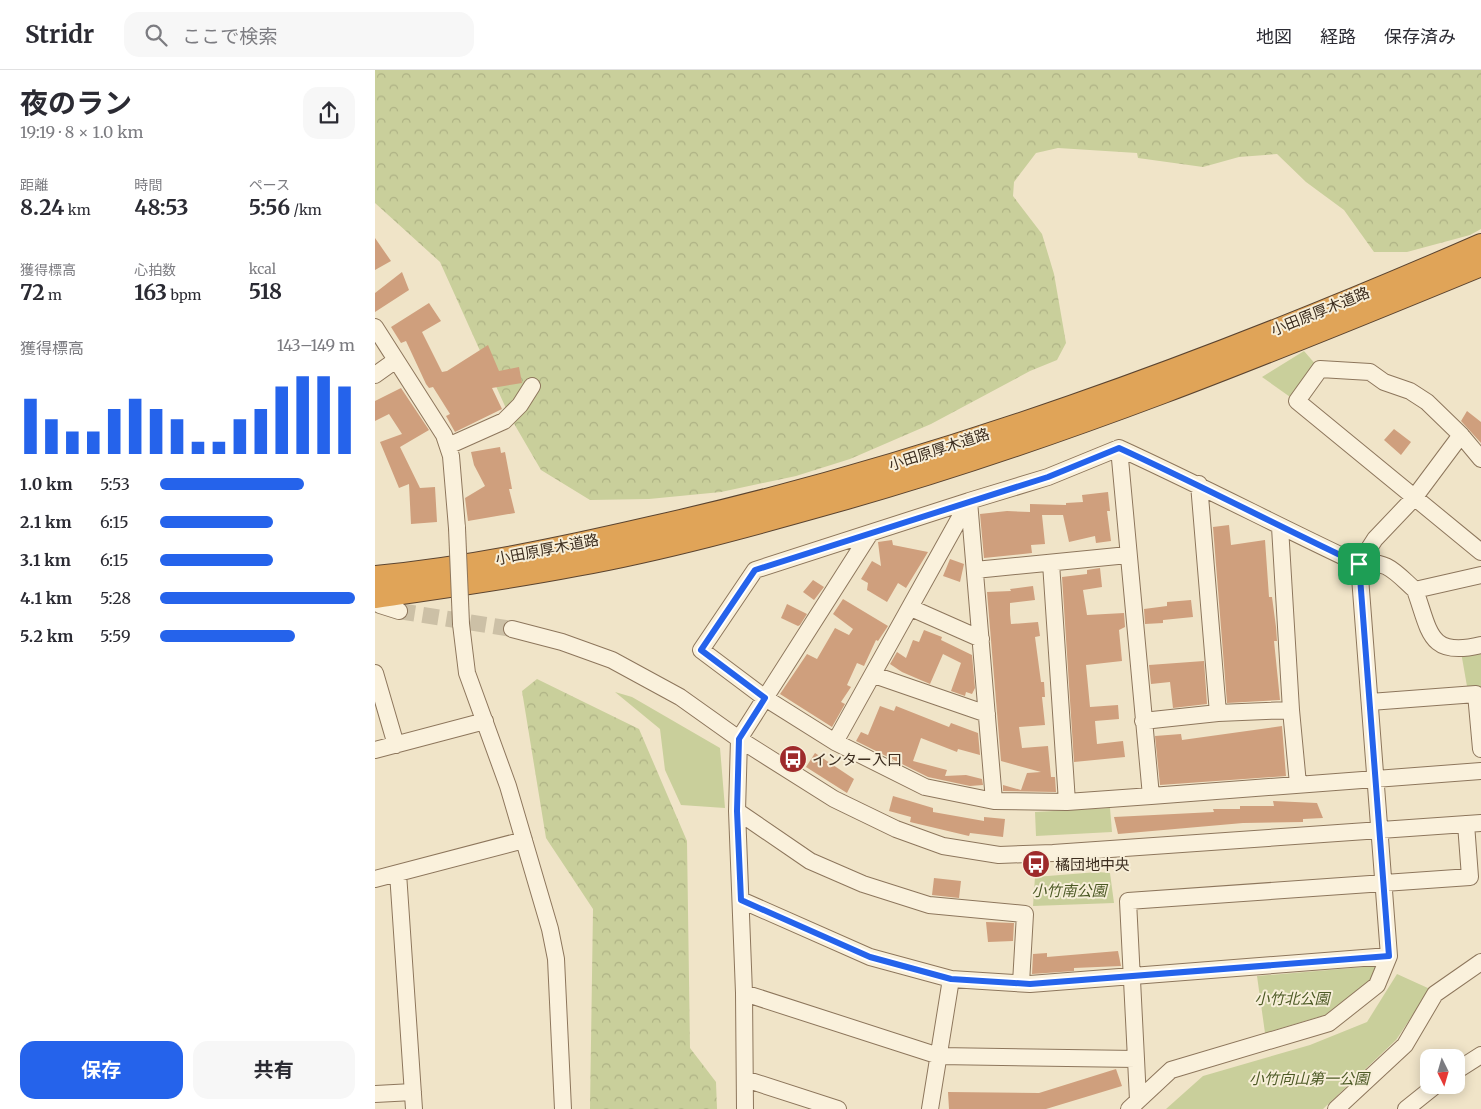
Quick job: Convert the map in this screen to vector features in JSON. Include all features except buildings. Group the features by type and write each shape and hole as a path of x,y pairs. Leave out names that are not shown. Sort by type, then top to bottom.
{"highway":[{"name":"小田原厚木道路","path":"375,577 444,568 577,545 709,515 833,483 945,448 1109,392 1255,337 1481,245"},
{"name":"小田原厚木道路","path":"378,601 579,565 714,534 838,501 962,463 1249,360 1481,265"},
{"path":"375,563 444,568"}],"street":[{"path":"375,327 444,435 448,446 455,485 461,624 467,673 508,786 550,929 556,959 563,1109"},
{"path":"375,375 396,360"},
{"path":"1481,459 1461,435 1427,402 1410,391 1384,382 1370,372 1320,369 1297,401 1481,552"},
{"path":"448,446 504,421 520,405 532,386"},
{"path":"1133,1105 1171,1070 1329,1023 1377,985 1389,956 1359,564 1375,538 1414,498 1461,435"},
{"path":"1119,448 1151,796"},
{"path":"1481,645 1462,650 1447,649 1431,637 1415,590 1391,568 1374,561 1359,564 1280,527 1199,484 1119,448 1048,477 755,570 701,650 765,698 835,742 925,787 994,801 1067,802 1481,771"},
{"path":"1199,484 1218,713"},
{"path":"969,501 994,801"},
{"path":"835,742 969,501"},
{"path":"1280,527 1291,710 1298,784"},
{"path":"745,1109 744,993 737,811 739,739 869,535"},
{"path":"975,570 1128,555"},
{"path":"1051,563 1067,802"},
{"path":"1415,590 1481,575"},
{"path":"378,601 399,611"},
{"path":"911,608 981,640"},
{"path":"512,629 562,642 612,660 680,697 739,739 834,799 895,829 943,846 999,855 1053,853 1474,823 1470,877 1128,901 1137,1059 1133,1105"},
{"path":"375,674 396,744"},
{"path":"873,675 987,714"},
{"path":"1371,702 1476,694 1481,750"},
{"path":"1143,721 1218,713 1291,710"},
{"path":"375,750 485,721"},
{"path":"737,811 810,861 863,884 929,905 1025,914 1021,983"},
{"path":"375,879 524,840"},
{"path":"398,873 414,1109"},
{"path":"741,900 870,957 951,979 1021,983 1389,956"},
{"path":"1336,1109 1405,1045 1435,994 1481,962"},
{"path":"930,1109 951,979"},
{"path":"744,993 939,1056 1137,1059"},
{"path":"1465,1065 1481,1055"},
{"path":"745,1079 838,1109"},
{"path":"375,1094 413,1092"},
{"path":"1406,1109 1425,1094"}],"green space":[{"path":"375,70 1481,70 1481,229 1470,235 1407,252 1374,252 1344,210 1306,182 1277,154 1239,157 1203,167 1138,158 1137,153 1058,148 1036,153 1014,182 1013,196 1042,234 1054,274 1066,343 1057,360 1030,371 931,424 850,459 796,476 721,492 649,499 590,500 541,470 509,415 440,262 375,203"},
{"path":"1304,351 1317,366 1293,399 1262,377"},
{"path":"1481,648 1481,690 1468,692 1461,652"},
{"path":"537,679 639,729 687,841 690,1048 716,1082 717,1109 590,1109 593,909 546,838 522,691"},
{"path":"615,692 632,697 720,748 725,808 681,805 665,770 660,729"},
{"name":"小竹南公園","path":"1110,808 1112,832 1036,836 1035,812"},
{"name":"小竹南公園","path":"1098,872 1110,873 1114,903 1033,906 1035,877"},
{"name":"小竹北公園","path":"1376,966 1371,979 1325,1015 1265,1033 1257,976"},
{"name":"小竹向山第一公園","path":"1397,974 1430,989 1396,1040 1323,1109 1166,1109 1203,1076 1310,1045 1367,1022"}],"tunnel":[{"path":"399,611 512,629"}],"place":[{"name":"インター入口","path":"793,759"},
{"name":"橘団地中央","path":"1036,864"}],"route":[{"path":"1119,448 1199,484 1280,527 1359,564 1389,956 1030,984 951,979 870,957 741,900 737,811 739,739 765,698 701,650 755,570 1048,477 1119,448"}]}
